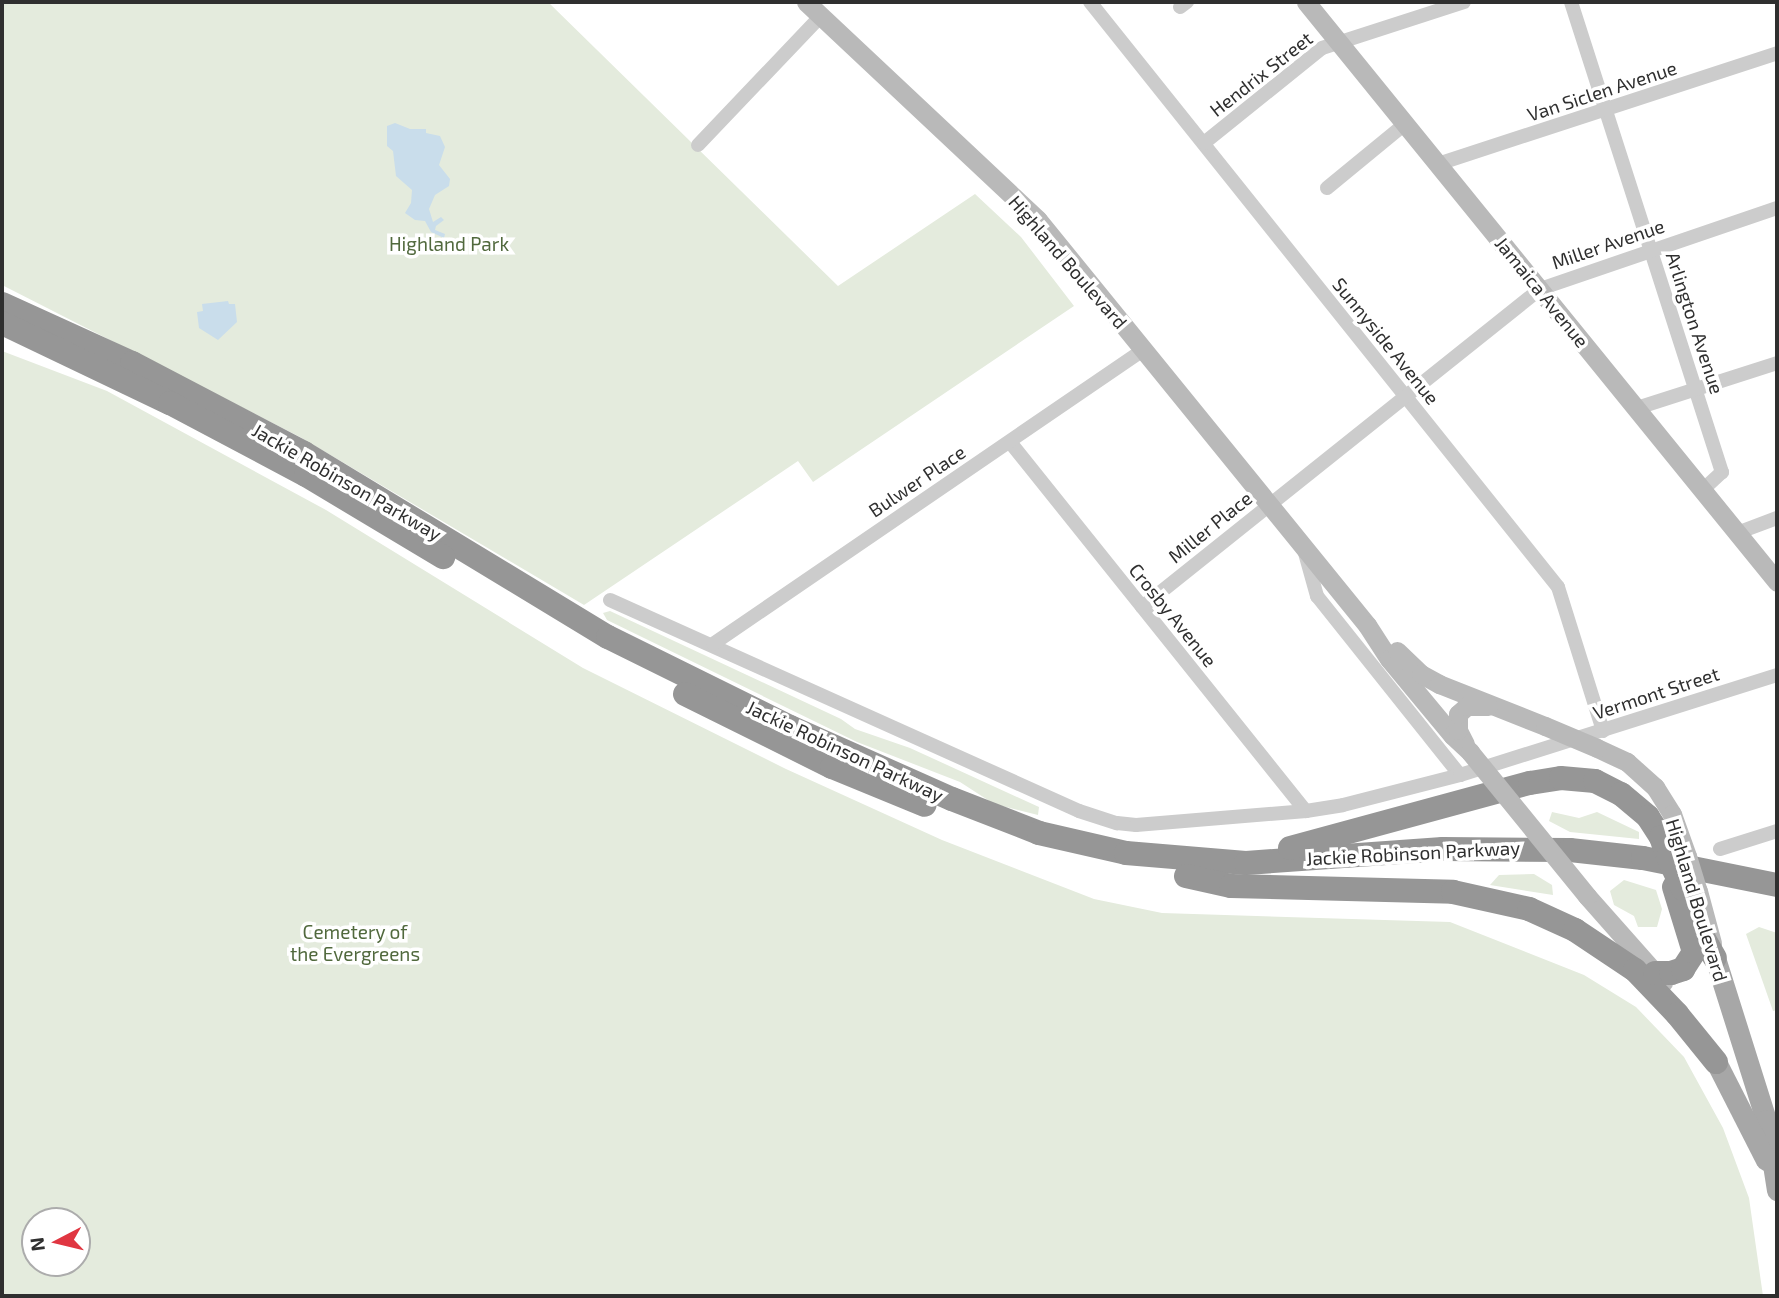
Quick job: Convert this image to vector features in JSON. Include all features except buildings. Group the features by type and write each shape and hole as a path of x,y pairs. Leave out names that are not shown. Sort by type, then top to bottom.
{"highway":[{"name":"Jackie Robinson Parkway","path":"2,304 132,363 304,453 608,637 790,727 952,799 1039,832 1191,868 1278,874 1463,861 1542,862 1683,880 1777,902"},
{"name":"Jackie Robinson Parkway","path":"2,323 170,403 306,475 612,655 832,767 1051,853 1118,869 1191,868 1443,849 1541,848 1643,858 1777,885"},
{"path":"1191,868 1278,851 1530,783 1561,778 1595,781 1613,789 1639,808 1669,841 1696,921 1715,958"},
{"path":"1191,868 1231,886 1453,892 1529,909 1575,930 1635,971 1666,1002 1716,1062"},
{"path":"1655,973 1676,972 1690,961 1696,921"}],"main road":[{"name":"Highland Boulevard","path":"806,2 1038,220 1270,503 1367,625 1389,659 1452,735 1469,750 1587,896 1682,1004 1716,1062 1777,1181"},
{"name":"Jamaica Avenue","path":"1306,2 1777,582"},
{"name":"Highland Boulevard","path":"1367,625 1430,679 1545,726 1600,739 1647,779 1668,805 1669,841"},
{"path":"1469,750 1458,724 1458,714 1464,708 1476,705 1513,713"},
{"name":"Highland Boulevard","path":"1715,958 1766,1120 1777,1181"}],"street":[{"name":"Sunnyside Avenue","path":"1090,2 1558,587 1600,739"},
{"name":"Hendrix Street","path":"1204,143 1322,48 1464,2"},
{"name":"Arlington Avenue","path":"1571,2 1722,472 1703,490"},
{"path":"698,145 821,16"},
{"name":"Van Siclen Avenue","path":"1438,164 1777,53"},
{"path":"1327,188 1405,124"},
{"name":"Miller Avenue","path":"1270,503 1540,289 1777,208"},
{"name":"Bulwer Place","path":"713,644 1143,350"},
{"path":"1637,408 1777,363"},
{"name":"Crosby Avenue","path":"1010,442 1306,811"},
{"name":"Miller Place","path":"1142,607 1270,503"},
{"path":"1737,533 1777,518"},
{"name":"Highland Boulevard","path":"1304,548 1317,596 1460,775"},
{"path":"610,600 713,644 1079,811 1117,823 1136,825 1306,811 1343,805 1460,775"},
{"name":"Vermont Street","path":"1460,775 1547,748 1600,739 1777,675"},
{"path":"1720,849 1777,831"}],"green space":[{"name":"Highland Park","path":"2,2 548,2 838,286 975,194 1021,237 1074,306 813,482 798,461 584,605 300,437 2,285"},
{"name":"Cemetery of the Evergreens","path":"2,351 107,391 326,510 583,668 786,769 942,840 1094,899 1162,913 1450,922 1584,975 1636,1007 1684,1057 1723,1128 1749,1198 1763,1296 2,1296"},
{"path":"610,611 841,719 855,729 910,748 1039,807 1038,815 994,804 960,782 857,742 607,620 603,613"},
{"path":"1552,812 1579,818 1597,812 1639,832 1639,839 1570,832 1549,821"},
{"path":"1534,874 1552,885 1553,895 1490,885 1499,875"},
{"path":"1624,880 1656,890 1662,909 1657,927 1638,927 1634,916 1614,905 1610,891"},
{"path":"1759,927 1777,933 1777,1010 1773,1011 1746,934"}],"water":[{"path":"395,123 410,129 426,129 426,133 440,136 445,147 439,165 450,179 449,186 435,195 429,209 433,222 441,217 444,220 435,230 445,234 444,238 431,232 425,221 415,220 405,213 411,203 412,190 396,176 393,151 387,146 387,126"},
{"path":"228,301 229,304 235,304 237,322 218,340 199,328 197,312 203,311 202,304"}]}
